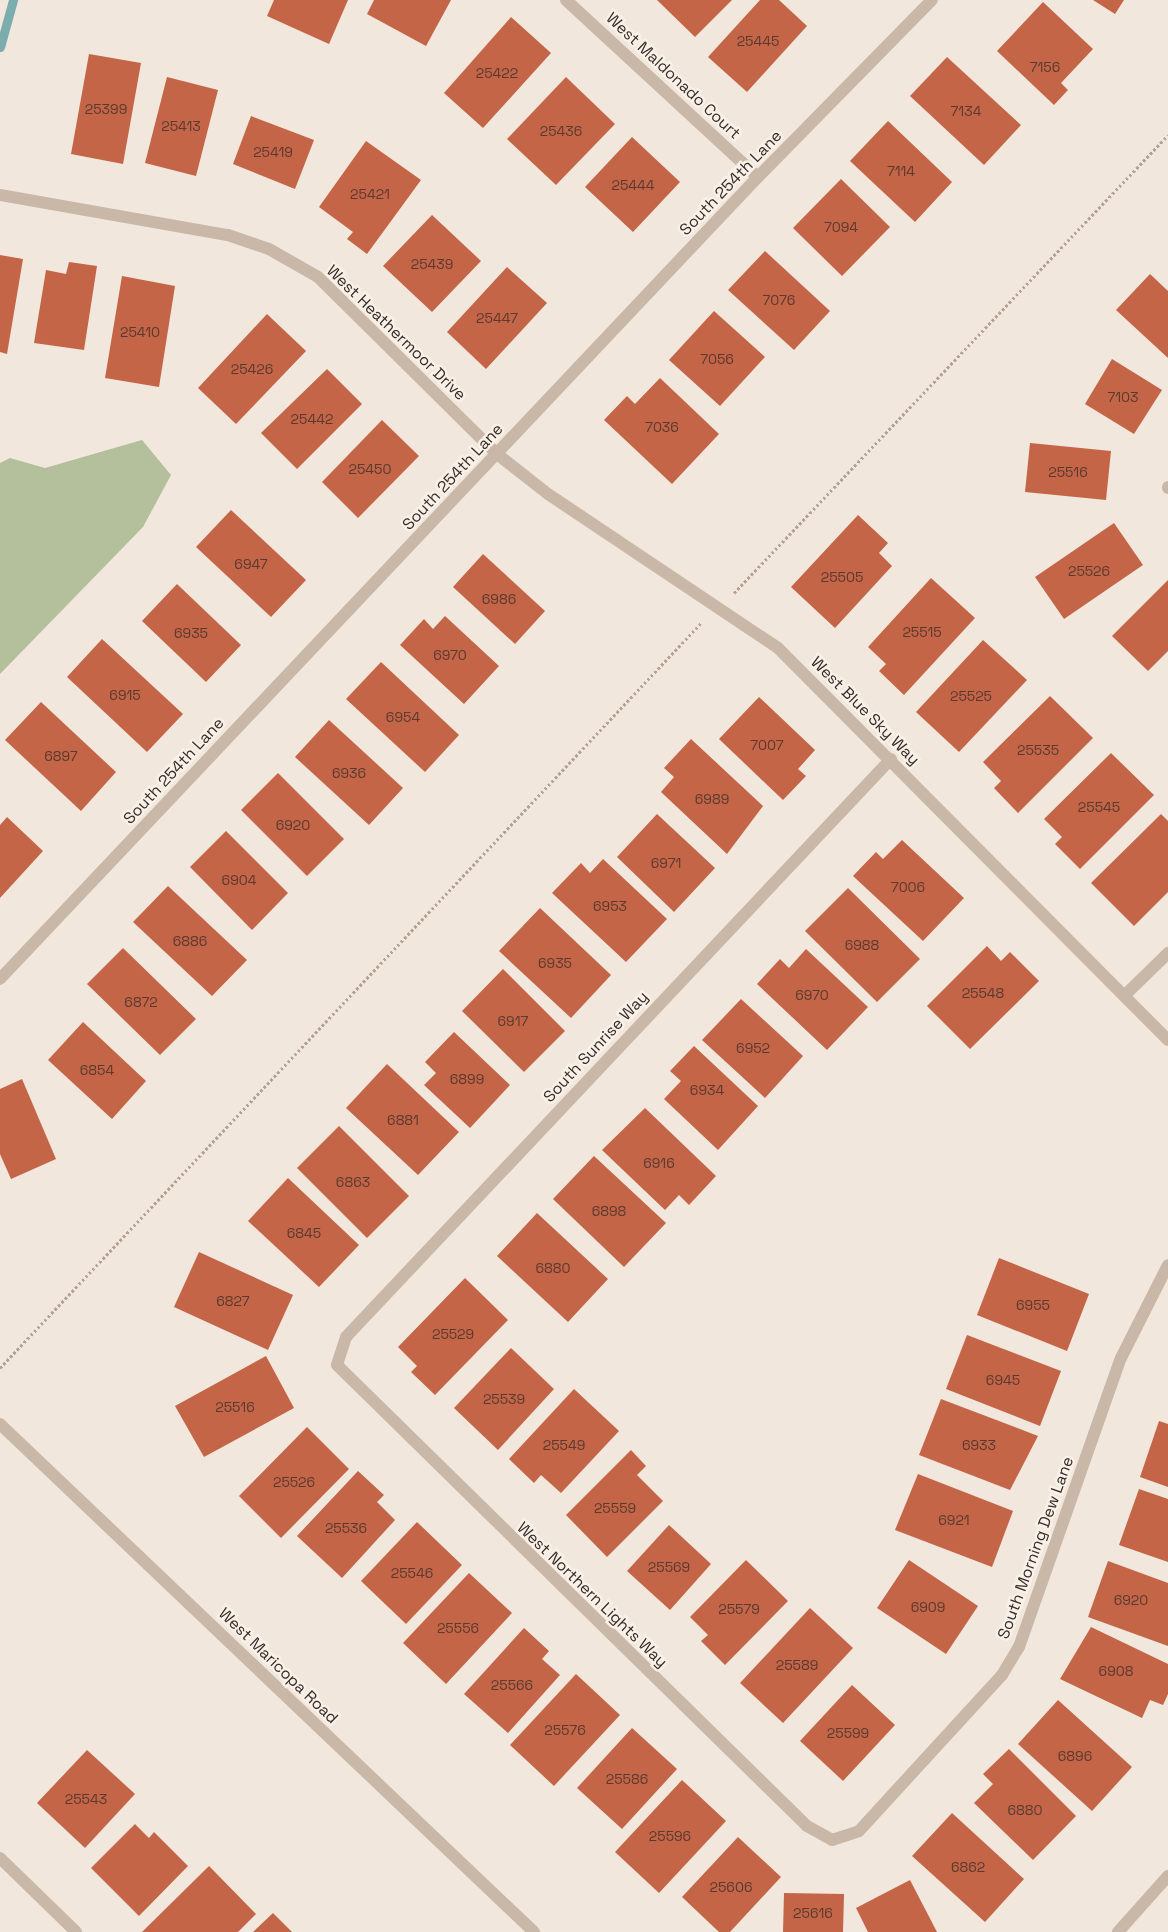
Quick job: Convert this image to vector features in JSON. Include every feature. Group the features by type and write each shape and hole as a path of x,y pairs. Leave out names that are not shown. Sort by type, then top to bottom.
{"street":[{"name":"West Maldonado Court","path":"566,0 758,177"},
{"name":"South 254th Lane","path":"0,979 758,177 932,0"},
{"name":"West Heathermoor Drive","path":"0,195 173,222 269,249 318,277 497,454"},
{"name":"West Blue Sky Way","path":"497,454 548,494 718,605 778,648 891,759 1168,1040"},
{"name":"South Sunrise Way","path":"337,1365 346,1337 891,759"},
{"path":"1124,996 1168,953"},
{"name":"South Morning Dew Lane","path":"832,1840 858,1831 1002,1675 1019,1647 1122,1358 1168,1265"},
{"name":"West Northern Lights Way","path":"337,1365 806,1826 832,1840"},
{"name":"West Maricopa Road","path":"0,1424 534,1932"},
{"path":"0,1858 76,1932"},
{"path":"1118,1932 1168,1876"}],"path":[{"path":"0,1368 718,605 743,586 1168,135"}],"green space":[{"path":"142,440 171,475 143,527 0,674 0,463 10,458 45,468"}],"building":[{"path":"274,0 348,0 329,44 267,16"},
{"path":"374,0 451,0 426,46 367,14"},
{"path":"657,0 732,0 695,37"},
{"path":"760,0 779,0 807,26 747,92 708,57"},
{"path":"1093,0 1124,0 1115,14"},
{"path":"1043,2 1093,49 1061,83 1068,90 1054,105 997,51"},
{"path":"511,17 551,53 483,128 444,93"},
{"path":"89,54 141,63 123,164 71,154"},
{"path":"947,57 1021,125 984,165 910,96"},
{"path":"167,77 218,90 196,176 145,163"},
{"path":"566,77 615,124 556,185 507,139"},
{"path":"251,116 314,140 295,189 233,164"},
{"path":"888,121 952,182 915,222 850,161"},
{"path":"632,137 680,182 633,232 585,187"},
{"path":"366,141 421,180 367,254 347,239 353,232 319,207"},
{"path":"841,179 890,227 842,276 793,228"},
{"path":"432,215 481,261 432,312 383,266"},
{"path":"765,251 830,311 794,350 728,290"},
{"path":"0,255 23,259 7,354 0,352"},
{"path":"69,262 97,266 84,350 34,343 46,270 66,274"},
{"path":"507,267 547,303 486,369 447,332"},
{"path":"1150,274 1168,291 1168,358 1116,310"},
{"path":"122,276 175,286 159,387 105,378"},
{"path":"714,311 765,357 720,406 669,360"},
{"path":"267,314 306,351 236,424 198,388"},
{"path":"1112,359 1162,390 1134,434 1085,404"},
{"path":"327,369 362,404 297,469 261,433"},
{"path":"660,378 719,434 672,484 604,420 627,396 635,404"},
{"path":"382,420 419,456 358,518 322,482"},
{"path":"1030,443 1111,451 1106,500 1025,492"},
{"path":"231,510 306,580 271,617 196,547"},
{"path":"858,515 888,543 879,553 892,566 835,628 791,587"},
{"path":"1114,523 1143,565 1064,619 1035,577"},
{"path":"483,554 545,611 515,644 453,587"},
{"path":"931,578 975,618 904,695 879,671 886,664 868,647"},
{"path":"1168,580 1168,651 1148,671 1112,636"},
{"path":"177,584 241,645 206,682 142,621"},
{"path":"445,616 499,666 464,704 400,645 424,619 433,629"},
{"path":"102,639 183,714 147,752 67,677"},
{"path":"983,640 1027,680 959,752 916,712"},
{"path":"381,662 459,735 425,772 346,699"},
{"path":"1050,696 1093,738 1018,813 994,788 1001,781 983,762"},
{"path":"759,697 815,750 798,769 806,776 783,800 719,739"},
{"path":"41,702 116,772 81,811 5,740"},
{"path":"329,720 403,788 369,825 295,757"},
{"path":"691,739 763,806 727,854 661,792 674,777 664,768"},
{"path":"1111,753 1154,795 1080,869 1055,844 1062,837 1044,819"},
{"path":"278,773 344,839 307,876 241,810"},
{"path":"657,814 715,868 674,912 617,857"},
{"path":"1161,814 1168,821 1168,892 1134,926 1091,883"},
{"path":"7,817 43,851 0,898 0,825"},
{"path":"226,831 288,893 252,930 190,867"},
{"path":"902,840 964,898 923,941 853,876 876,852 883,859"},
{"path":"603,859 667,919 626,962 552,893 581,863 590,873"},
{"path":"168,886 247,960 212,996 133,922"},
{"path":"848,888 920,959 877,1002 805,931"},
{"path":"540,908 611,975 571,1018 499,951"},
{"path":"987,946 1001,961 1010,952 1039,981 970,1049 927,1006"},
{"path":"123,948 196,1019 160,1055 87,984"},
{"path":"806,949 868,1007 827,1050 757,984 780,959 789,968"},
{"path":"503,969 565,1031 524,1072 462,1011"},
{"path":"741,999 803,1056 765,1098 702,1040"},
{"path":"83,1022 146,1081 112,1119 48,1060"},
{"path":"454,1032 510,1085 470,1128 424,1085 436,1073 425,1062"},
{"path":"694,1046 758,1106 718,1150 664,1099 681,1081 670,1071"},
{"path":"387,1064 459,1132 418,1175 346,1108"},
{"path":"22,1079 56,1159 11,1179 0,1154 0,1089"},
{"path":"645,1108 716,1176 689,1205 679,1195 665,1210 602,1150"},
{"path":"339,1126 409,1196 367,1238 297,1168"},
{"path":"594,1156 666,1223 624,1267 553,1199"},
{"path":"288,1178 359,1245 319,1287 248,1221"},
{"path":"537,1213 608,1279 568,1322 497,1256"},
{"path":"199,1252 293,1295 268,1350 174,1307"},
{"path":"999,1258 1089,1294 1067,1351 977,1315"},
{"path":"465,1278 508,1320 435,1395 411,1372 417,1366 398,1347"},
{"path":"967,1335 1061,1371 1040,1426 946,1389"},
{"path":"511,1348 554,1389 498,1450 454,1408"},
{"path":"266,1356 294,1408 204,1457 175,1406"},
{"path":"574,1389 619,1431 561,1493 541,1475 534,1483 509,1459"},
{"path":"941,1399 1038,1436 1010,1490 919,1455"},
{"path":"1159,1421 1168,1424 1168,1487 1140,1477"},
{"path":"307,1427 349,1469 281,1538 239,1496"},
{"path":"631,1450 646,1466 637,1475 663,1501 607,1557 566,1515"},
{"path":"358,1471 384,1495 377,1502 395,1520 342,1578 297,1536"},
{"path":"918,1474 1013,1511 992,1567 895,1530"},
{"path":"1139,1489 1168,1499 1168,1562 1119,1545"},
{"path":"417,1522 462,1565 406,1624 361,1581"},
{"path":"669,1525 711,1564 670,1610 627,1571"},
{"path":"746,1560 788,1601 725,1665 701,1641 708,1635 690,1617"},
{"path":"909,1560 978,1606 946,1654 877,1608"},
{"path":"1108,1561 1168,1583 1168,1646 1088,1617"},
{"path":"469,1573 512,1613 446,1684 403,1643"},
{"path":"810,1608 853,1648 783,1723 740,1683"},
{"path":"1091,1627 1168,1664 1168,1694 1163,1705 1150,1700 1142,1718 1060,1679"},
{"path":"524,1628 549,1651 542,1659 560,1675 508,1733 464,1694"},
{"path":"576,1674 620,1715 554,1786 510,1745"},
{"path":"852,1685 895,1725 843,1781 800,1741"},
{"path":"1058,1700 1132,1767 1092,1811 1018,1744"},
{"path":"632,1728 677,1769 622,1829 577,1788"},
{"path":"1009,1749 1076,1816 1033,1860 974,1803 993,1784 983,1774"},
{"path":"87,1750 135,1794 85,1848 37,1803"},
{"path":"682,1780 726,1821 659,1893 615,1852"},
{"path":"952,1813 1024,1879 985,1922 912,1856"},
{"path":"135,1824 149,1838 154,1832 188,1866 139,1916 91,1868"},
{"path":"738,1837 781,1877 730,1932 719,1932 682,1897"},
{"path":"209,1866 256,1914 238,1932 142,1932"},
{"path":"910,1880 937,1932 868,1932 856,1908"},
{"path":"784,1893 844,1894 843,1932 783,1932"},
{"path":"273,1913 292,1932 253,1932"}],"waterway":[{"path":"0,47 13,0"}]}
